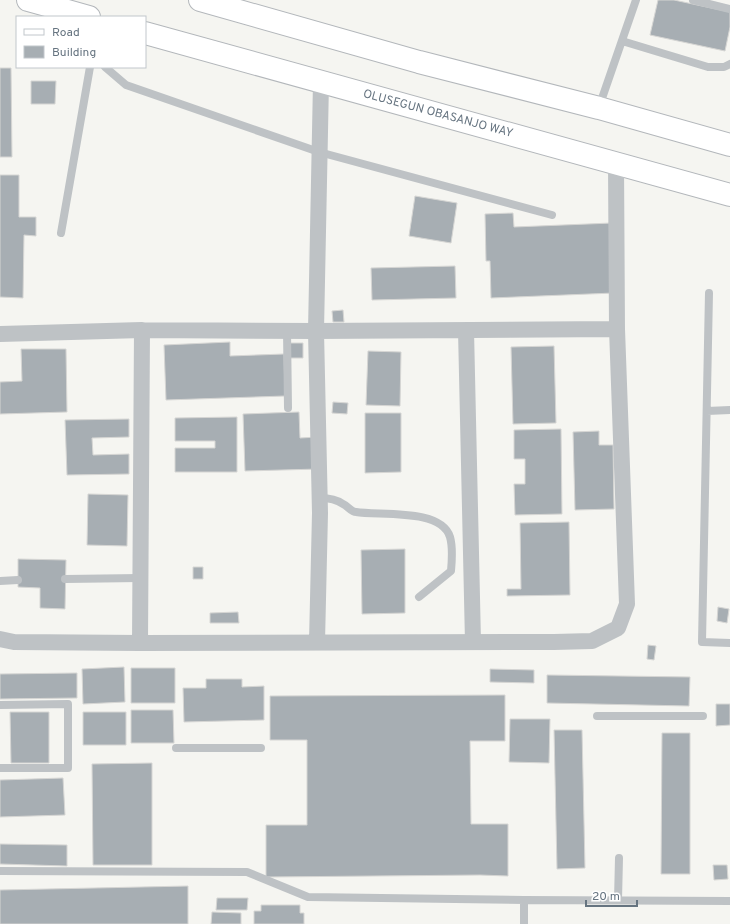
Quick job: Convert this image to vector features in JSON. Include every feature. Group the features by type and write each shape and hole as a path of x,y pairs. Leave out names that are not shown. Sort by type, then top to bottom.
{"main road":[{"path":"28,0 85,16"},
{"path":"200,0 419,62 599,108 730,145"},
{"name":"OLUSEGUN OBASANJO WAY","path":"146,33 730,195"}],"street":[{"path":"317,642 320,498 316,331 321,82"},
{"path":"0,639 14,642 140,643 554,642 592,640 618,628 627,604 617,329 616,163"},
{"path":"0,334 142,330 316,331 617,329"},
{"path":"140,643 142,330"},
{"path":"466,330 473,642"}],"lane":[{"path":"599,108 636,0"},
{"path":"693,0 730,9"},
{"path":"622,41 708,67 724,67 730,64"},
{"path":"61,233 90,68"},
{"path":"106,68 126,85 319,152 552,215"},
{"path":"709,293 702,642 730,643"},
{"path":"288,330 288,408"},
{"path":"707,412 730,410"},
{"path":"320,498 332,498 344,504 353,512 423,516 442,525 450,536 452,556 451,570 419,597"},
{"path":"65,580 140,578"},
{"path":"0,581 18,580"},
{"path":"0,705 68,704 68,768 0,768"},
{"path":"597,716 703,716"},
{"path":"176,748 261,748"},
{"path":"618,900 619,858"},
{"path":"0,872 247,872 308,897 730,901"},
{"path":"524,900 524,924"}],"building":[{"path":"658,0 674,0 730,12 730,27 725,51 650,35"},
{"path":"0,68 11,68 12,157 0,157"},
{"path":"31,81 56,81 55,104 31,104"},
{"path":"0,175 19,175 19,217 36,217 36,236 24,235 23,298 0,297"},
{"path":"415,196 457,203 451,243 409,236"},
{"path":"513,213 514,227 612,223 614,293 491,298 490,261 486,261 485,214"},
{"path":"455,266 456,298 372,300 371,268"},
{"path":"343,310 344,322 333,322 332,311"},
{"path":"230,342 230,356 284,354 285,396 166,400 164,345"},
{"path":"290,343 303,343 303,358 290,358"},
{"path":"554,346 556,423 513,424 511,347"},
{"path":"21,349 66,349 67,412 0,414 0,382 22,381"},
{"path":"368,351 401,352 400,406 366,405"},
{"path":"333,402 348,403 347,414 332,413"},
{"path":"299,412 300,438 318,437 319,469 245,471 243,414"},
{"path":"365,413 401,413 401,472 365,473"},
{"path":"237,417 237,472 175,472 175,448 215,448 215,441 175,441 175,418"},
{"path":"129,419 129,437 92,438 93,455 129,454 129,474 67,475 65,420"},
{"path":"561,429 562,514 515,515 514,484 525,484 525,459 514,459 514,430"},
{"path":"599,431 599,445 613,445 614,509 575,510 573,432"},
{"path":"88,494 128,495 127,546 87,545"},
{"path":"569,522 570,595 507,596 507,589 521,589 520,523"},
{"path":"405,549 405,613 362,614 361,550"},
{"path":"18,559 66,560 65,609 40,608 40,588 18,587"},
{"path":"193,567 203,567 203,579 193,579"},
{"path":"718,607 729,609 727,623 717,621"},
{"path":"238,612 239,623 210,623 210,613"},
{"path":"648,645 656,646 654,660 647,659"},
{"path":"124,667 125,702 83,704 82,669"},
{"path":"131,668 175,668 175,703 131,703"},
{"path":"490,669 534,670 534,683 490,682"},
{"path":"77,673 77,698 0,699 0,674"},
{"path":"547,675 690,677 689,706 547,703"},
{"path":"206,679 242,679 242,687 264,686 264,720 184,722 183,688 206,688"},
{"path":"505,695 505,741 470,741 471,824 508,824 508,876 266,877 266,825 307,825 307,740 270,740 270,696"},
{"path":"716,704 730,704 730,725 716,726"},
{"path":"131,710 173,710 174,743 131,743"},
{"path":"10,712 49,712 49,763 11,763"},
{"path":"83,712 126,712 126,745 83,745"},
{"path":"510,719 550,719 549,763 509,762"},
{"path":"554,730 582,730 585,868 557,869"},
{"path":"662,733 690,733 690,874 661,874"},
{"path":"152,763 152,865 93,865 92,764"},
{"path":"63,778 65,815 0,817 0,780"},
{"path":"0,844 67,845 67,866 0,864"},
{"path":"713,865 727,865 728,879 714,880"},
{"path":"188,886 188,924 0,924 0,890"},
{"path":"217,898 248,898 247,910 216,910"},
{"path":"261,905 300,905 300,913 304,913 304,924 254,924 254,911 261,911"},
{"path":"212,912 241,913 241,924 211,924"}]}
